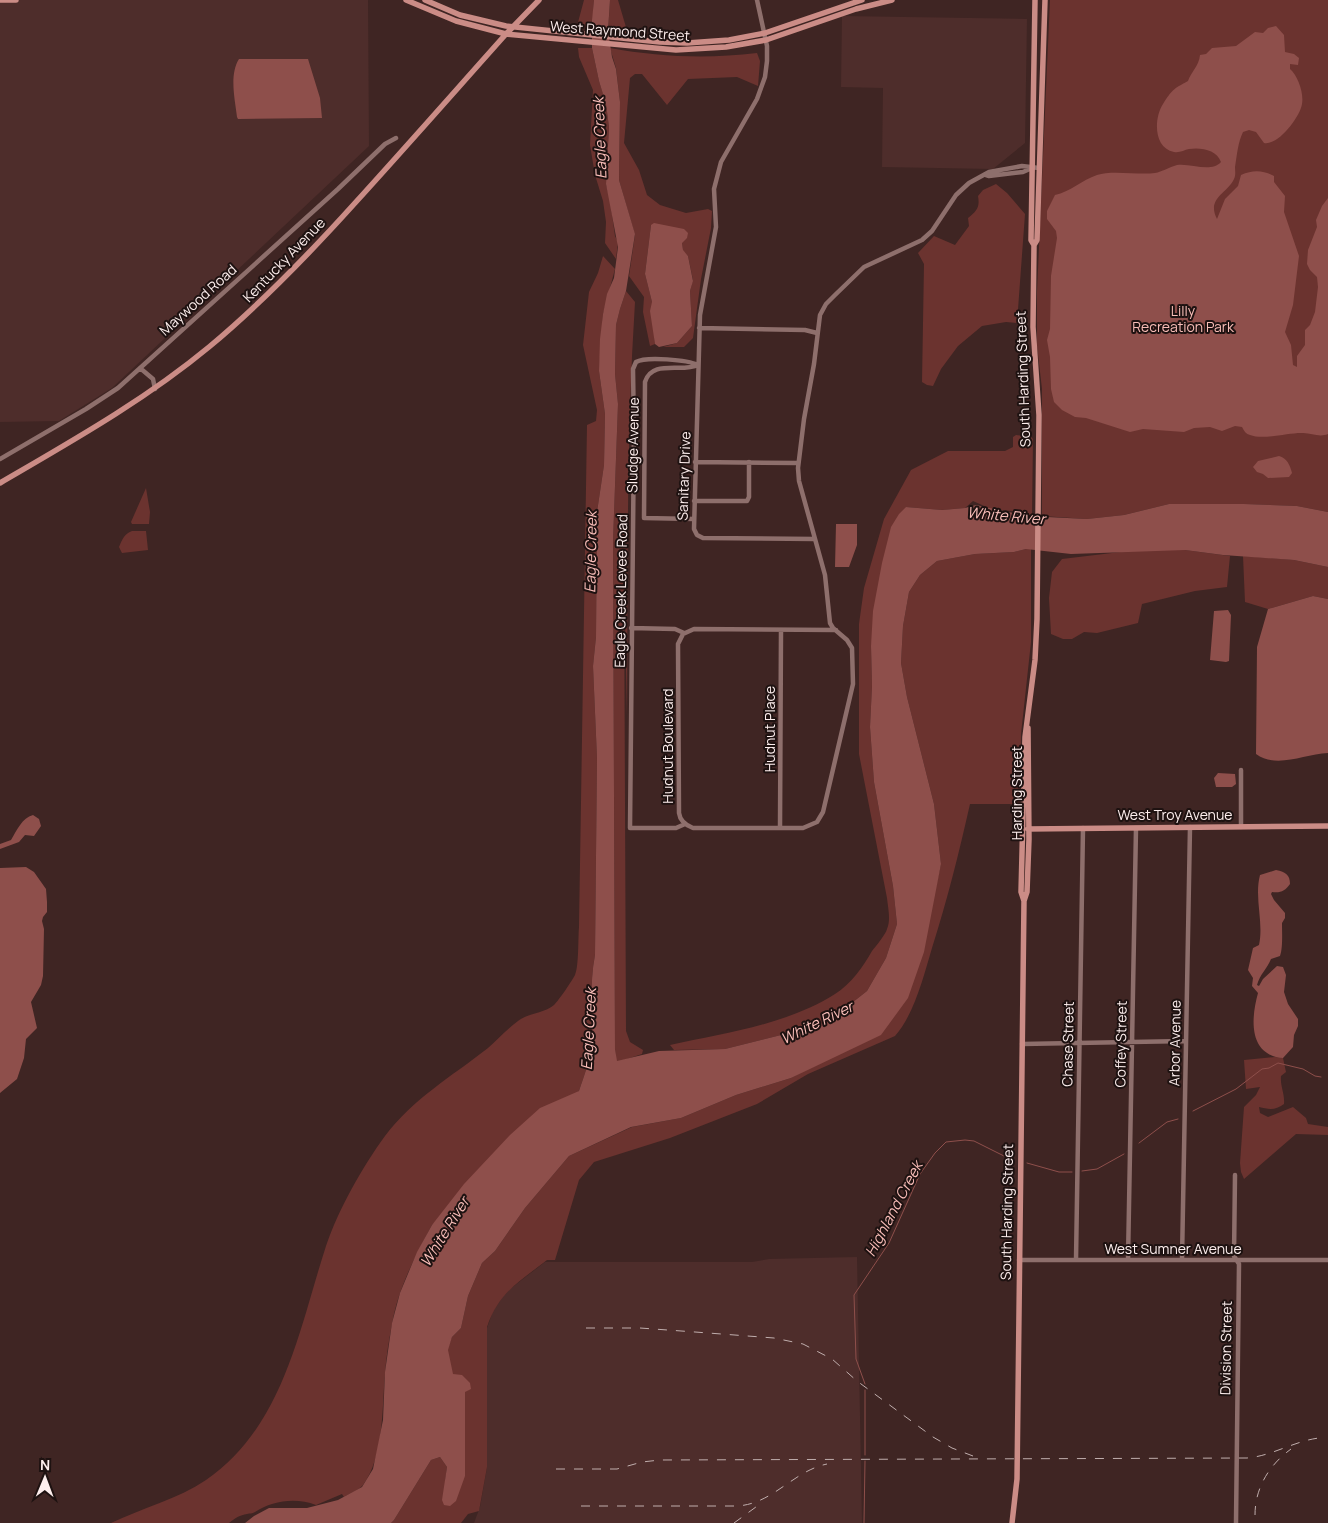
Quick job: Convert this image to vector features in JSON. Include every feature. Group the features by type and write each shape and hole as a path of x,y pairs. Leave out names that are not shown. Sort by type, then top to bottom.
{"main road":[{"path":"0,0 16,0"},
{"name":"West Raymond Street","path":"406,0 463,24 506,34 578,41 695,43 765,36 892,0"},
{"name":"West Raymond Street","path":"425,0 472,19 512,27 578,34 625,42"},
{"name":"Kentucky Avenue","path":"0,483 101,424 155,389 231,329 286,278 389,166 512,27 539,0"},
{"name":"West Raymond Street","path":"765,36 862,0"},
{"name":"South Harding Street","path":"1028,721 1036,647 1039,408 1032,319 1034,245 1037,240 1035,0"},
{"name":"South Harding Street","path":"1036,168 1045,0"},
{"path":"1034,58 1043,59"},
{"name":"Harding Street","path":"1024,901 1028,892 1026,829 1030,738 1028,721"},
{"name":"West Troy Avenue","path":"1026,829 1328,826"},
{"name":"South Harding Street","path":"1012,1523 1017,1479 1018,1260 1024,901"}],"street":[{"name":"Sanitary Drive","path":"757,0 765,36 767,64 761,90 724,155 716,179 714,195 716,227 699,328 694,531 702,538 815,539"},
{"name":"Maywood Road","path":"0,459 102,399 140,368 385,144 396,138"},
{"path":"685,824 693,828 808,826 816,822 823,812 853,688 852,648 847,640 830,623 826,580 799,478 798,463 804,415 814,364 820,315 826,304 864,267 922,240 932,230 958,192 973,180 986,175 1024,172 1036,168"},
{"path":"699,328 805,330 817,332"},
{"name":"Eagle Creek Levee Road","path":"685,824 676,828 630,828 633,368 636,362 644,359 690,361 698,365"},
{"name":"Sludge Avenue","path":"694,519 644,518 645,388 647,376 654,370 689,368 698,365"},
{"path":"140,368 152,379 155,389"},
{"path":"695,462 798,463"},
{"path":"694,501 745,502 748,500 750,462"},
{"path":"631,628 675,628 684,633 694,628 836,630"},
{"name":"Hudnut Place","path":"780,827 781,630"},
{"name":"Hudnut Boulevard","path":"684,633 678,644 679,803 680,816 685,824"},
{"path":"1241,770 1241,827"},
{"name":"Arbor Avenue","path":"1182,1260 1190,827"},
{"name":"Chase Street","path":"1076,1260 1083,828"},
{"name":"Coffey Street","path":"1128,1260 1136,828"},
{"path":"1022,1044 1186,1041"},
{"name":"Division Street","path":"1235,1175 1234,1256 1238,1260 1236,1523"},
{"name":"West Sumner Avenue","path":"1018,1260 1328,1260"}],"shaded area":[{"path":"0,0 368,0 369,146 112,388 59,421 0,422"},
{"path":"842,16 1027,19 1025,143 993,169 882,167 883,88 841,87"},
{"path":"857,1257 862,1523 474,1523 480,1507 487,1467 487,1328 493,1311 506,1292 545,1262 752,1262 769,1259"}],"green space":[{"path":"584,0 594,0 592,29 577,26"},
{"path":"610,0 618,0 628,34 608,33"},
{"name":"Lilly Recreation Park","path":"1050,0 1328,0 1328,512 1297,506 1169,504 1124,515 1087,519 1042,516 1042,389 1037,346 1037,292"},
{"path":"578,48 592,48 606,103 609,127 606,184 615,236 618,242 616,259 605,243 606,222 603,201 595,175 590,145 593,90 579,57"},
{"path":"610,48 683,56 757,53 760,61 758,86 737,77 688,79 667,105 642,74 635,74 630,78 624,143 639,170 647,195 660,205 686,213 708,209 712,211 711,228 701,279 693,338 684,347 663,347 677,343 692,326 690,291 693,280 688,256 683,251 682,243 651,225 645,274 652,302 655,344 650,346 643,312 644,297 629,276 635,235 619,180 620,102 616,68"},
{"path":"996,184 1007,193 1025,214 1017,323 1006,322 982,326 958,346 941,369 933,386 927,385 922,382 924,264 918,253 934,236 955,245 969,226 968,218 977,208 979,203 978,196 983,190"},
{"path":"603,256 615,269 603,314 599,371 605,414 604,465 597,512 596,637 593,666 597,758 595,955 592,978 592,1034 590,1051 579,1091 432,1225 419,1249 398,1298 386,1361 381,1431 370,1474 361,1487 344,1497 342,1494 316,1505 300,1501 276,1503 253,1513 244,1514 229,1523 111,1523 195,1487 232,1458 254,1432 271,1404 297,1342 331,1232 352,1189 385,1136 408,1110 488,1048 514,1024 522,1018 546,1010 554,1005 575,975 578,959 579,927 587,425 596,421 597,410 583,345 589,292 598,273"},
{"path":"626,291 635,302 629,458 627,717 624,572 626,1031 630,1042 643,1050 642,1054 618,1062 616,1061 615,1049 613,541 618,404 615,374 616,325"},
{"path":"1016,435 1033,439 1032,516 1012,511 991,509 973,501 965,508 942,510 906,507 871,646 870,727 874,782 893,886 897,924 886,958 867,991 834,1017 817,1026 725,1049 674,1050 670,1045 755,1027 816,1005 841,990 851,980 861,969 885,934 889,922 887,898 859,754 859,624 864,588 884,519 911,470 948,451 1005,451 1013,447 1013,437"},
{"path":"146,488 150,512 149,524 132,524 131,522"},
{"path":"132,531 146,531 148,550 122,553 119,547 121,542"},
{"path":"1031,549 1031,642 1021,734 1020,804 970,804 948,895 926,970 913,1006 902,1027 895,1036 808,1074 757,1104 670,1138 594,1162 579,1180 555,1260 547,1260 511,1289 498,1305 487,1327 487,1467 479,1511 468,1514 461,1523 391,1523 431,1460 440,1457 447,1467 445,1482 465,1476 464,1448 447,1350 452,1337 461,1328 468,1296 482,1263 495,1251 525,1208 569,1156 632,1127 681,1118 736,1095 791,1078 827,1059 932,904 941,864 934,804 907,697 901,663 903,626 909,592 920,575 937,561 975,554 1014,552"},
{"path":"1137,550 1185,550 1230,556 1227,587 1195,591 1142,604 1138,623 1097,633 1084,632 1072,639 1063,639 1051,634 1049,598 1052,572 1062,559"},
{"path":"1243,556 1294,560 1328,567 1328,599 1313,596 1268,609 1245,602"},
{"path":"1283,1058 1286,1072 1281,1076 1284,1104 1275,1109 1259,1107 1260,1113 1268,1117 1293,1107 1306,1118 1308,1124 1328,1127 1328,1135 1296,1134 1244,1179 1240,1163 1244,1107 1256,1095 1260,1087 1246,1089 1244,1060"}],"water":[{"name":"White River","path":"594,0 610,0 608,31 616,69 620,102 619,180 635,234 626,291 616,325 615,374 618,404 613,541 615,1049 617,1061 659,1051 725,1049 817,1026 834,1017 867,991 886,958 897,924 893,886 874,782 870,727 871,646 873,611 891,527 906,507 942,510 976,505 1027,516 1087,519 1124,515 1169,504 1297,506 1328,512 1328,567 1294,560 1223,555 1185,550 1071,554 1026,549 1014,552 975,554 937,561 920,575 909,592 903,626 901,663 907,697 934,804 941,864 924,952 908,998 881,1035 791,1078 736,1095 681,1118 631,1127 569,1156 525,1208 495,1251 482,1263 468,1296 461,1328 452,1337 448,1350 453,1374 462,1375 470,1383 471,1389 465,1392 465,1476 456,1501 450,1506 444,1505 442,1500 447,1467 440,1457 431,1460 391,1523 245,1523 269,1508 307,1508 338,1500 362,1487 373,1469 383,1420 385,1372 392,1323 400,1293 417,1252 432,1225 464,1184 510,1135 540,1108 579,1091 588,1063 591,1045 592,978 595,955 597,758 593,666 596,637 597,512 604,465 605,414 599,371 600,339 607,294 614,278 618,247 606,184 609,127 606,104 592,48"},
{"path":"1276,26 1284,35 1285,52 1294,54 1299,58 1298,65 1290,64 1290,69 1296,76 1301,90 1302,104 1300,110 1288,129 1270,143 1264,143 1256,132 1249,130 1243,132 1238,149 1235,177 1216,201 1214,212 1217,219 1225,199 1238,186 1241,175 1250,172 1258,171 1274,176 1274,182 1285,196 1284,212 1299,256 1293,305 1285,332 1291,345 1293,365 1297,367 1297,356 1305,345 1305,330 1310,325 1315,312 1318,287 1317,277 1307,264 1308,250 1317,227 1316,220 1328,198 1328,434 1301,433 1268,437 1255,436 1247,434 1242,427 1235,426 1222,431 1210,427 1194,428 1184,432 1143,429 1130,432 1086,418 1075,417 1062,410 1054,402 1051,389 1050,357 1047,340 1050,329 1051,276 1057,238 1056,231 1047,219 1047,211 1055,195 1097,175 1155,173 1177,165 1212,167 1221,162 1216,155 1208,150 1194,148 1174,152 1162,145 1157,132 1160,110 1173,90 1188,81 1200,55 1206,54 1212,48 1236,46 1255,32 1263,33 1268,28"},
{"path":"239,59 308,59 320,98 322,118 238,119 233,80"},
{"path":"654,223 684,229 688,233 687,238 682,243 683,250 688,256 693,281 690,291 692,326 677,343 659,347 655,344 650,311 652,302 645,274 651,225"},
{"path":"1279,456 1284,458 1289,465 1292,473 1289,477 1268,478 1257,472 1253,467 1258,461"},
{"path":"836,524 857,524 857,545 849,567 835,567"},
{"path":"1313,596 1328,599 1328,753 1282,761 1264,758 1256,754 1257,647 1268,609"},
{"path":"1228,610 1231,615 1229,661 1210,660 1214,611"},
{"path":"1218,773 1235,774 1236,784 1232,787 1216,787 1214,778"},
{"path":"33,815 39,819 41,826 34,836 25,835 19,842 0,849 0,844 11,840 23,822"},
{"path":"26,867 34,872 46,889 47,912 42,921 44,929 43,976 41,985 31,1002 37,1028 26,1039 24,1058 17,1079 0,1093 0,868"},
{"path":"1276,870 1287,874 1290,884 1282,891 1272,892 1271,894 1285,913 1282,923 1281,953 1280,956 1271,959 1257,985 1259,986 1263,979 1277,966 1283,967 1286,975 1284,992 1288,1004 1298,1019 1298,1026 1294,1035 1293,1047 1283,1058 1263,1050 1258,1043 1255,1034 1254,1013 1258,993 1252,986 1253,978 1248,970 1253,948 1259,945 1258,884 1260,875"}],"waterway":[{"name":"Highland Creek","path":"1193,1111 1236,1089 1262,1069 1269,1068 1278,1063 1303,1069 1315,1076 1321,1077"},
{"name":"Highland Creek","path":"1139,1143 1167,1122 1178,1119"},
{"name":"Highland Creek","path":"865,1384 856,1359 854,1295 889,1243 920,1174 935,1153 946,1142 974,1141 1012,1160"},
{"name":"Highland Creek","path":"1082,1171 1097,1169 1124,1154"},
{"name":"Highland Creek","path":"1027,1163 1059,1172 1072,1172"},
{"name":"Highland Creek","path":"865,1390 865,1455"},
{"name":"Highland Creek","path":"864,1523 865,1461"}],"railway":[{"path":"586,1328 640,1328 695,1332 774,1338 803,1344 832,1359 857,1381 933,1437 952,1448 973,1456"},
{"path":"556,1469 617,1469 642,1462 660,1460 1247,1458 1319,1438"},
{"path":"1255,1515 1258,1496 1265,1478 1276,1462 1291,1449"},
{"path":"581,1506 737,1506 750,1504 772,1494 804,1473 827,1464"},
{"path":"734,1523 760,1504"}],"water label":[{"name":"Eagle Creek","path":"600,138"},
{"name":"Eagle Creek","path":"591,552"},
{"name":"Eagle Creek","path":"589,1029"}]}
